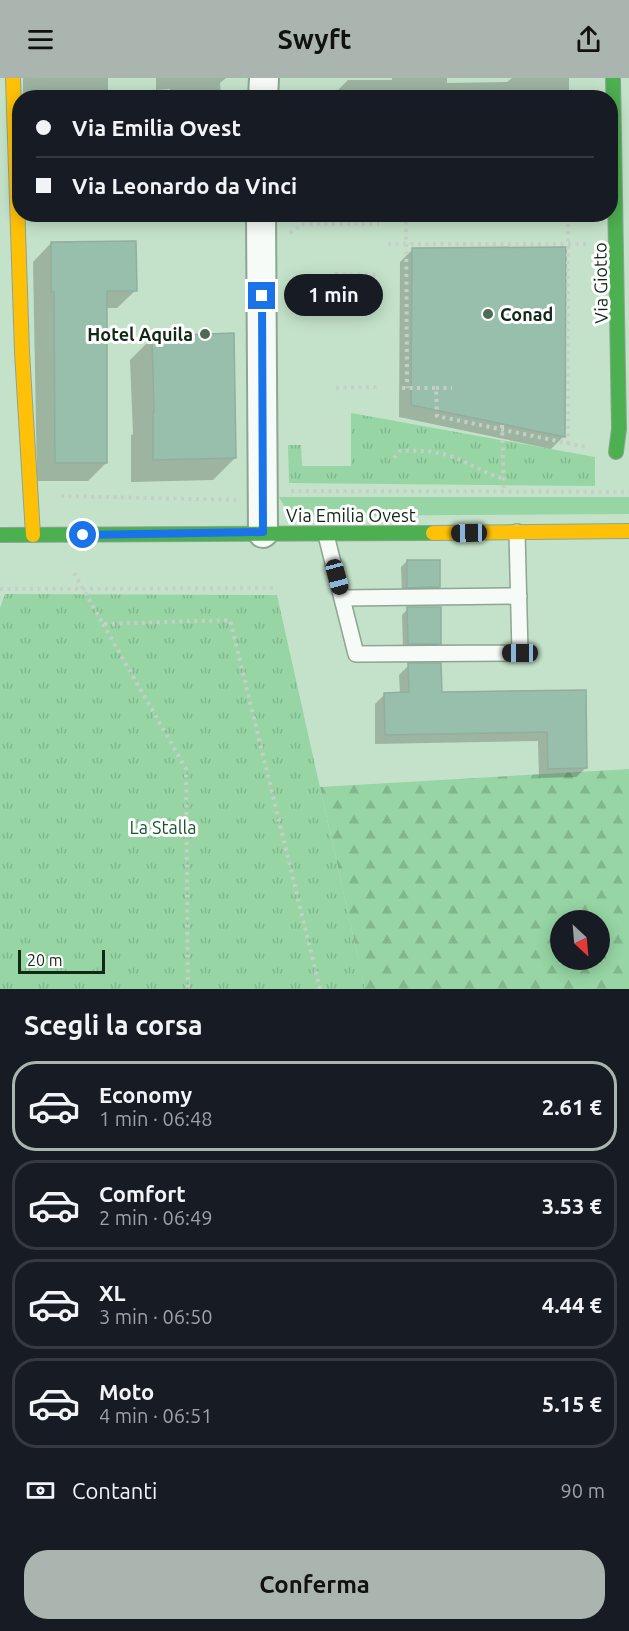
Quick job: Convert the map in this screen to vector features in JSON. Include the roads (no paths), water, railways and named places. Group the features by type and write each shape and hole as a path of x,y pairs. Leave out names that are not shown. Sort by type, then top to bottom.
{"street":[{"path":"18,222 22,352 33,535"},
{"path":"261,222 263,532"},
{"name":"Via Giotto","path":"616,452 619,429 618,222"},
{"name":"Via Emilia Ovest","path":"0,535 263,532 326,535 629,531"}],"lane":[{"path":"326,535 356,654 520,653 517,532"},
{"path":"343,598 519,596"}],"place":[{"name":"Conad","path":"488,314"},
{"name":"Hotel Aquila","path":"205,334"}],"park label":[{"name":"La Stalla","path":"163,827"}]}
